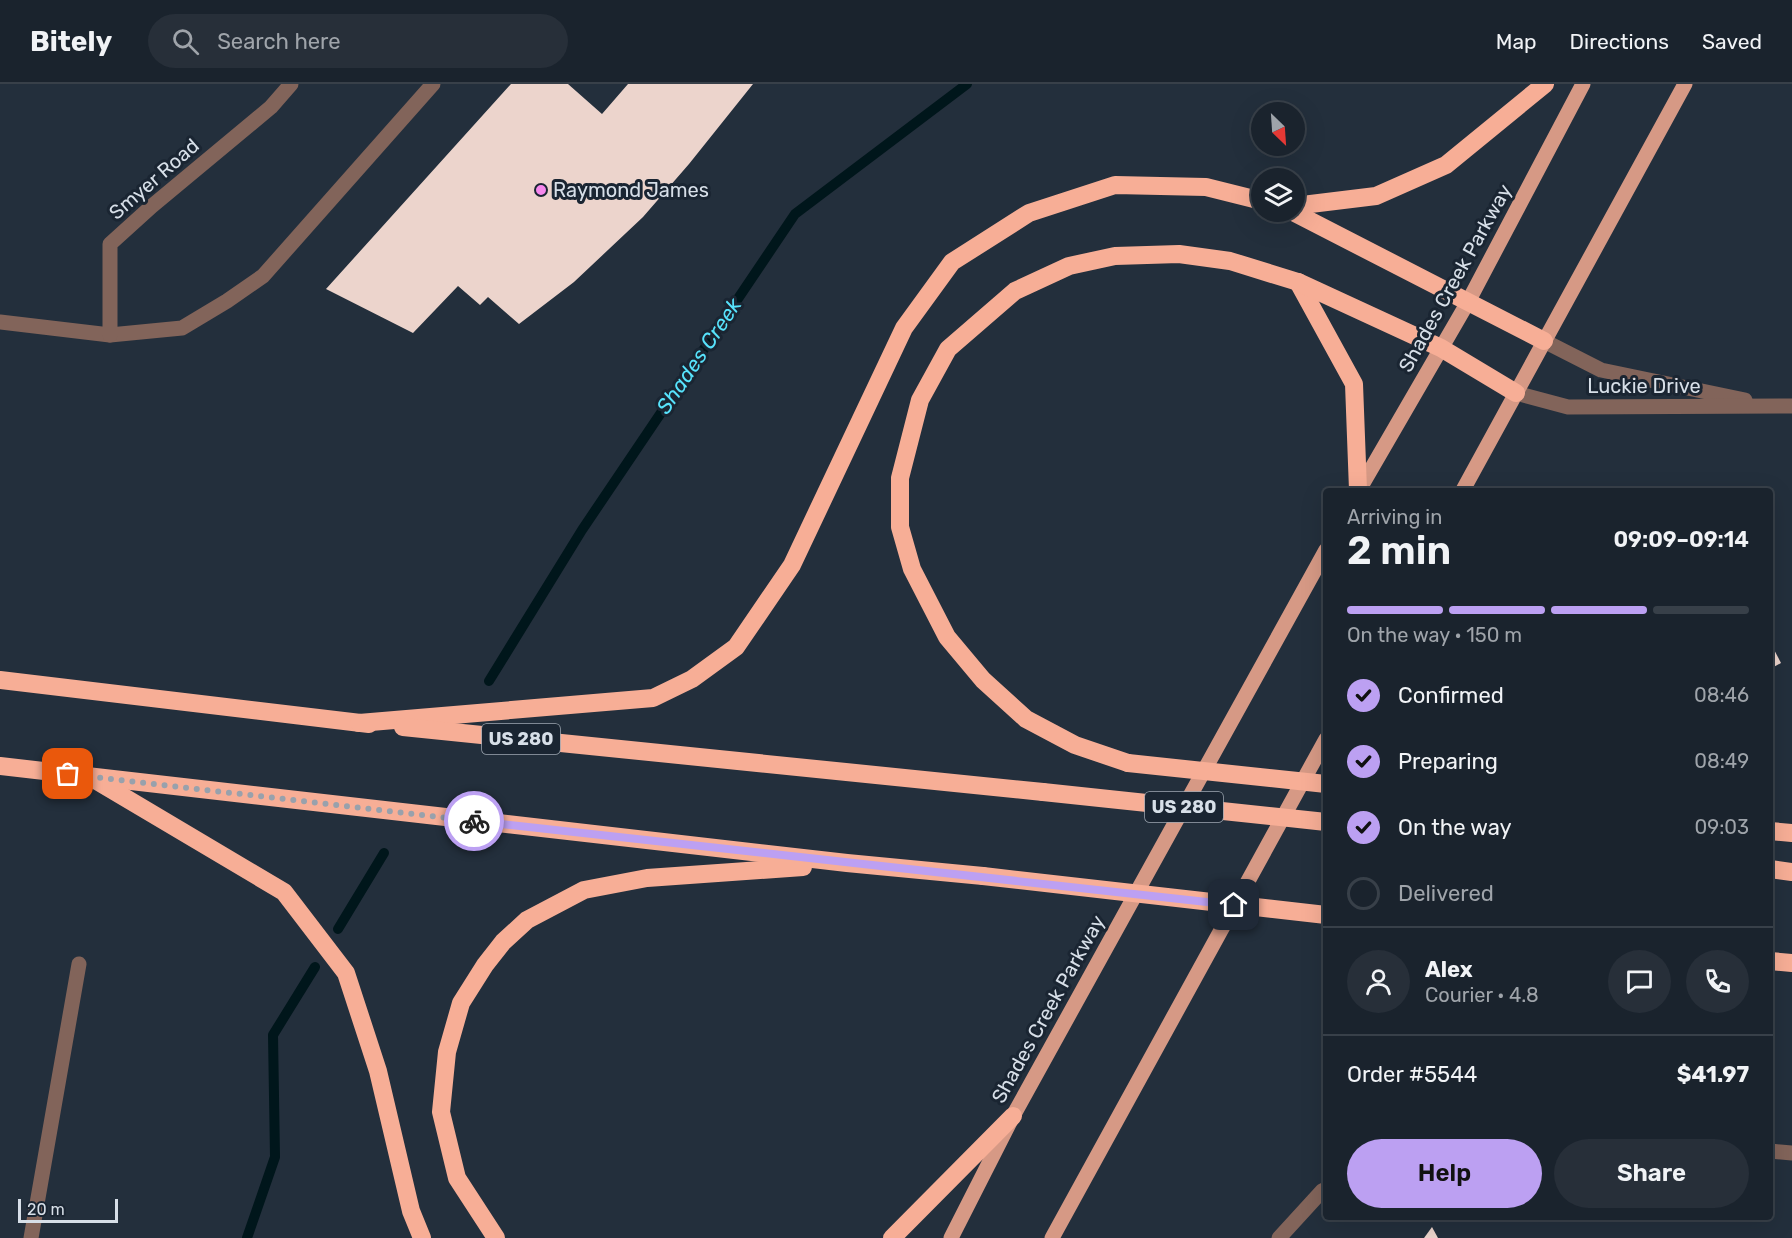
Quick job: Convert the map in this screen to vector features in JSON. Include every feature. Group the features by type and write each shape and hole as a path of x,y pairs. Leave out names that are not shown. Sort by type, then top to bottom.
{"highway":[{"path":"1305,205 1376,196 1446,165 1545,84"},
{"path":"359,723 653,698 692,679 736,646 792,565 904,328 952,262 1029,213 1115,185 1206,187 1251,198"},
{"path":"1305,218 1544,341"},
{"path":"1323,784 1128,763 1075,745 1026,718 983,680 947,637 912,569 900,527 900,478 920,400 948,349 1015,291 1069,266 1115,256 1179,254 1230,261 1298,282 1441,348 1516,393"},
{"path":"1298,282 1354,384 1358,488"},
{"name":"US 280","path":"0,680 359,723 1323,822"},
{"path":"0,766 847,863 1323,915"},
{"path":"91,777 284,892 346,973 378,1071 411,1211 422,1238"},
{"path":"1773,831 1792,833"},
{"path":"496,1238 457,1178 441,1112 447,1052 461,1003 503,942 527,920 554,904 584,890 613,883 646,878 847,863"},
{"path":"1773,869 1792,872"},
{"path":"1773,961 1792,963"},
{"path":"892,1238 1013,1116"}],"main road":[{"name":"Shades Creek Parkway","path":"1359,488 1468,302 1583,84"},
{"path":"1463,488 1685,84"},
{"name":"Shades Creek Parkway","path":"951,1238 1013,1116 1323,555"},
{"path":"1053,1238 1323,744"}],"street":[{"name":"Smyer Road","path":"110,335 110,244 271,106 291,84"},
{"path":"0,322 110,335 182,328 263,276 433,84"},
{"name":"Luckie Drive","path":"1544,341 1601,370 1774,406"},
{"name":"Luckie Drive","path":"1516,393 1568,407 1792,406"},
{"path":"30,1238 79,964"},
{"path":"1773,1151 1792,1154"},
{"path":"1279,1238 1323,1190"}],"building":[{"name":"Raymond James","path":"511,84 568,84 602,114 628,84 753,84 643,217 574,282 519,324 488,297 480,305 458,286 413,333 326,289"},
{"path":"1773,648 1781,663 1773,667"},
{"path":"1432,1227 1438,1238 1424,1238"}],"waterway":[{"name":"Shades Creek","path":"489,681 582,530 795,214 967,84"},
{"name":"Shades Creek","path":"338,929 384,853"},
{"name":"Shades Creek","path":"247,1238 275,1157 273,1035 315,967"}],"way so far":[{"path":"68,774 474,821"}],"place":[{"name":"Raymond James","path":"541,190"}],"route":[{"path":"474,821 1234,905"}]}
